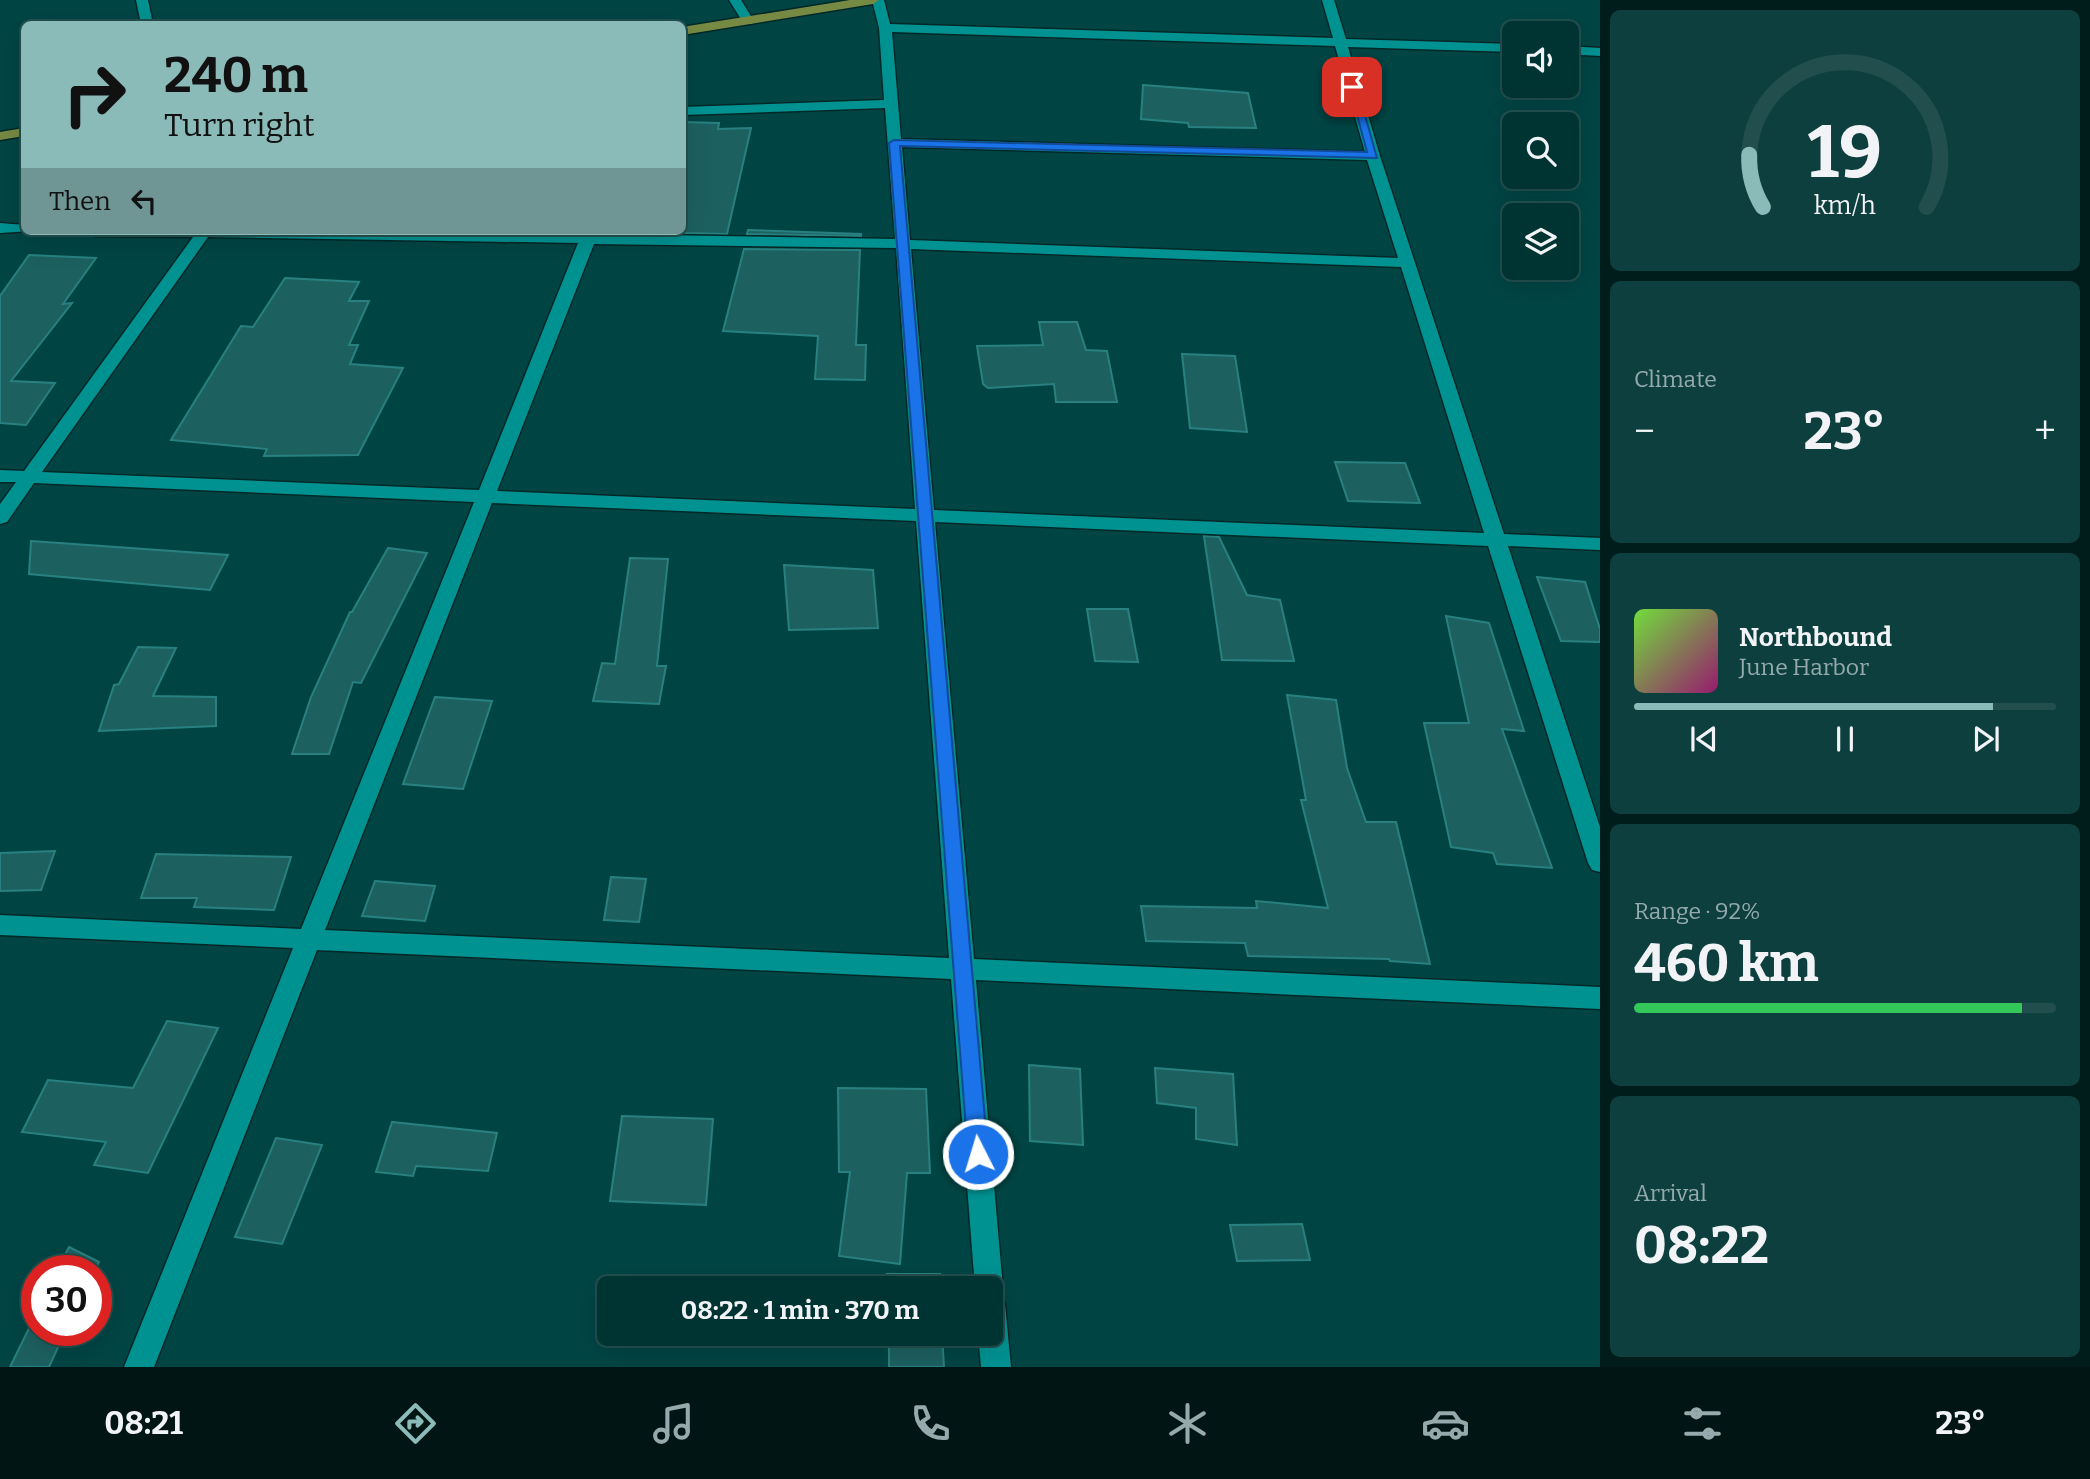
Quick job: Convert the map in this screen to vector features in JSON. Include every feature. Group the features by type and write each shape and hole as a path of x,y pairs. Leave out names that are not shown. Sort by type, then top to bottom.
{"main road":[{"path":"686,30 873,0"},
{"path":"0,135 21,132"}],"street":[{"path":"142,0 146,21"},
{"path":"735,0 748,21"},
{"path":"878,0 885,28 988,1276"},
{"path":"1328,0 1373,156 1600,863"},
{"path":"885,28 1502,48"},
{"path":"1579,51 1600,52"},
{"path":"686,111 891,104"},
{"path":"894,143 1373,156"},
{"path":"0,228 21,229"},
{"path":"0,518 202,235"},
{"path":"139,1367 589,235 1408,263"},
{"path":"0,476 1600,544"},
{"path":"0,925 1600,998"},
{"path":"994,1346 996,1367"}],"building":[{"path":"1143,85 1248,93 1256,128 1189,127 1188,123 1141,119"},
{"path":"686,122 719,123 718,129 751,128 727,234 686,233"},
{"path":"748,230 861,234 861,236 747,234"},
{"path":"744,249 860,250 856,345 866,345 865,380 815,379 818,336 723,331"},
{"path":"29,255 96,258 63,304 72,303 11,381 55,383 26,425 0,423 0,296"},
{"path":"285,278 359,282 349,301 369,301 349,345 358,345 350,364 403,368 358,455 264,456 267,449 171,440 241,326 253,327"},
{"path":"1039,322 1077,322 1086,350 1107,351 1117,402 1056,402 1054,384 988,388 983,384 977,346 1043,345"},
{"path":"1182,354 1235,356 1247,432 1190,428"},
{"path":"1335,462 1405,463 1420,503 1348,501"},
{"path":"1204,536 1219,537 1247,595 1280,600 1294,661 1222,660"},
{"path":"31,541 228,555 210,590 29,574"},
{"path":"388,548 427,553 361,683 353,682 329,754 292,754 311,697 350,612"},
{"path":"630,558 668,559 657,666 666,666 659,704 593,701 602,663 615,664"},
{"path":"784,565 873,570 878,628 789,630"},
{"path":"1537,577 1585,582 1600,629 1600,642 1561,641"},
{"path":"1087,609 1128,609 1138,662 1095,661"},
{"path":"1446,616 1489,623 1524,731 1502,729 1552,868 1497,864 1493,853 1451,847 1424,723 1469,723"},
{"path":"138,647 176,648 153,696 216,697 216,726 99,731 114,685 119,684"},
{"path":"1287,695 1336,700 1347,768 1366,822 1396,822 1430,964 1389,959 1248,956 1245,943 1146,941 1141,906 1257,908 1256,901 1328,908 1301,800 1306,800"},
{"path":"435,697 492,701 463,789 403,784"},
{"path":"55,851 41,890 0,891 0,853"},
{"path":"156,854 291,857 274,910 194,907 197,898 141,898"},
{"path":"611,877 646,879 639,922 604,920"},
{"path":"375,881 435,886 425,921 362,916"},
{"path":"167,1021 218,1028 148,1173 94,1165 106,1142 22,1132 48,1080 133,1088"},
{"path":"1029,1065 1080,1069 1083,1145 1030,1141"},
{"path":"1155,1068 1233,1074 1237,1145 1196,1139 1196,1108 1157,1103"},
{"path":"838,1088 926,1089 930,1173 907,1173 900,1264 839,1256 850,1172 839,1172"},
{"path":"622,1116 713,1119 706,1205 610,1201"},
{"path":"392,1122 497,1133 488,1171 416,1166 413,1176 376,1172"},
{"path":"276,1138 322,1145 282,1244 235,1237"},
{"path":"1302,1224 1310,1260 1237,1261 1230,1225"},
{"path":"69,1247 85,1255 65,1255"},
{"path":"887,1274 940,1274 940,1276"},
{"path":"21,1345 59,1346 49,1367 10,1367"},
{"path":"889,1346 943,1346 944,1367 889,1367"}],"route":[{"path":"978,1154 894,143 1373,156 1352,87"}]}
